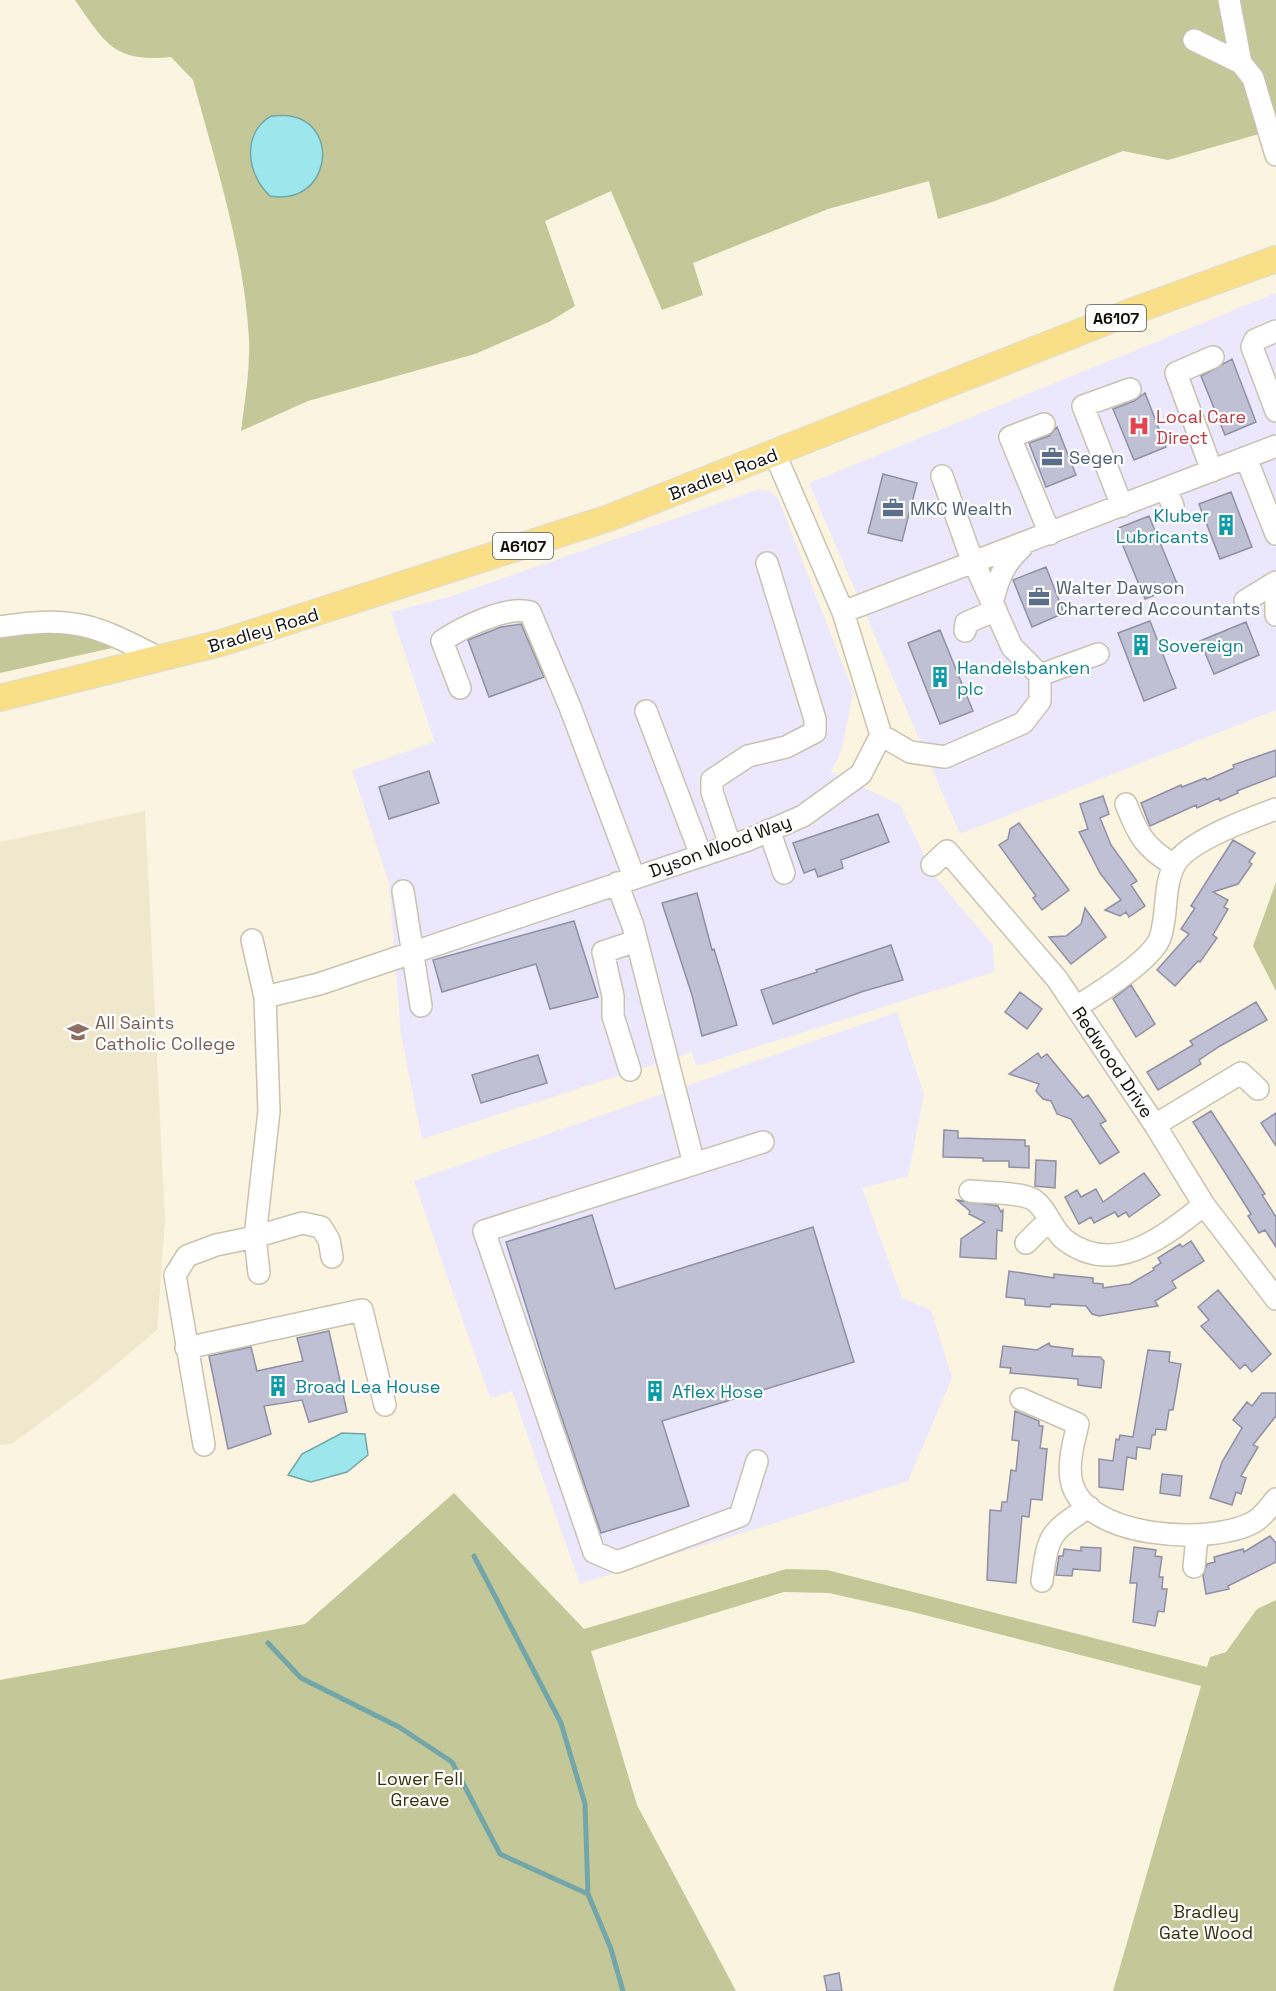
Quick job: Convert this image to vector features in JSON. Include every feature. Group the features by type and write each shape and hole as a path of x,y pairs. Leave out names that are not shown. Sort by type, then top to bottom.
{"main road":[{"name":"Bradley Road","path":"0,698 240,638 598,522 1128,313 1276,259"}],"street":[{"path":"1229,0 1241,63"},
{"path":"1194,40 1241,63 1253,78 1276,155"},
{"path":"1276,331 1255,340 1252,347 1276,411"},
{"path":"1212,471 1176,373 1213,357"},
{"path":"1122,506 1083,406 1130,389"},
{"path":"1044,424 1010,436 1050,534"},
{"path":"843,612 1050,534 1091,527 1122,506 1170,497 1212,471 1274,447"},
{"path":"775,454 843,612 881,735 910,752 945,757 1023,723 1040,701 1040,675 1012,646 968,549 942,476"},
{"path":"1246,458 1276,534"},
{"path":"965,632 966,623 994,606 999,578 1009,559 1024,544"},
{"path":"730,845 712,792 712,780 748,756 786,747 815,732 815,719 767,563"},
{"path":"1245,601 1276,582"},
{"path":"1276,588 1276,615"},
{"path":"460,688 442,641 460,629 511,611 519,609 530,612 570,707 626,880 636,941 694,1164"},
{"path":"0,627 34,621 74,622 111,632 161,659"},
{"path":"1040,675 1098,654"},
{"path":"646,711 701,855"},
{"name":"Dyson Wood Way","path":"265,997 319,984 730,845 803,816 861,774 881,735"},
{"path":"1126,804 1137,833 1153,852 1174,865"},
{"path":"1076,1007 1125,976 1160,940 1174,865 1204,840 1241,821 1276,809"},
{"path":"769,830 784,873"},
{"name":"Redwood Drive","path":"932,865 947,851 1057,980 1155,1125 1204,1205 1276,1299"},
{"path":"403,891 421,1006"},
{"path":"252,940 265,997 269,1111 255,1238 259,1273"},
{"path":"630,1070 614,1016 613,996 603,952 636,941"},
{"path":"1155,1125 1241,1073 1258,1089"},
{"path":"757,1461 740,1516 617,1562 594,1552 484,1231 763,1142"},
{"path":"970,1191 1023,1196 1034,1200 1064,1239 1084,1251 1101,1256 1121,1255 1138,1250 1168,1233 1204,1205"},
{"path":"1026,1243 1049,1220"},
{"path":"198,1433 175,1275 188,1256 216,1245 255,1238 302,1223 321,1227 329,1240 332,1257"},
{"path":"186,1348 362,1310 385,1405"},
{"path":"1021,1399 1077,1424 1070,1462 1071,1480 1089,1507 1105,1520 1118,1525 1197,1537 1221,1533 1254,1522 1276,1499"},
{"path":"1042,1581 1051,1536 1058,1527 1089,1507"},
{"path":"1194,1567 1197,1537"}],"shaded area":[{"path":"1276,293 1276,710 960,834 809,483"},
{"path":"760,489 778,498 853,691 842,748 831,772 900,805 934,876 993,945 994,972 696,1066 692,1052 422,1139 401,1034 389,883 352,770 435,742 391,612 452,596"},
{"name":"All Saints Catholic College","path":"145,811 165,1221 157,1330 94,1383 13,1443 0,1445 0,842"},
{"path":"897,1012 924,1095 908,1176 862,1188 902,1298 931,1310 952,1378 908,1481 580,1584 512,1391 490,1398 414,1181"}],"green space":[{"path":"75,0 1276,0 1276,129 1168,160 1123,151 992,202 938,219 929,181 828,209 693,263 703,295 662,310 611,191 545,221 575,306 549,322 475,354 308,401 241,431 249,362 246,306 228,208 193,80 171,57 136,57 113,47 95,28"},
{"path":"64,627 121,646 0,673 0,635"},
{"path":"1276,882 1276,991 1253,946"},
{"name":"Lower Fell Greave","path":"454,1493 584,1629 786,1569 827,1570 1207,1667 1210,1657 1226,1652 1257,1609 1276,1600 1276,1991 1113,1991 1201,1686 913,1612 829,1593 784,1592 591,1651 637,1805 736,1991 0,1991 0,1680 305,1624"}],"water":[{"path":"271,116 290,116 306,122 317,134 322,148 322,163 316,178 305,189 290,196 270,196 256,177 252,166 251,144 255,133"},
{"path":"342,1433 365,1434 368,1455 347,1472 311,1482 288,1475 302,1454"}],"building":[{"path":"1232,359 1256,422 1225,435 1201,376"},
{"name":"Local Care Direct","path":"1145,393 1166,447 1134,460 1113,409 1134,401"},
{"name":"Segen","path":"1057,427 1076,475 1046,487 1029,443 1049,436"},
{"name":"MKC Wealth","path":"883,474 917,483 902,541 868,533"},
{"name":"Kluber Lubricants","path":"1231,492 1252,547 1220,559 1199,504"},
{"path":"1149,516 1178,586 1145,599 1116,529"},
{"name":"Walter Dawson Chartered Accountants","path":"1046,567 1064,613 1032,627 1013,580"},
{"path":"1150,621 1176,688 1144,701 1118,633"},
{"path":"1246,622 1259,655 1214,674 1200,641"},
{"path":"521,624 544,677 489,697 468,640 501,627"},
{"name":"Handelsbanken plc","path":"940,630 973,711 940,724 908,643"},
{"path":"1276,750 1276,776 1237,791 1238,793 1220,801 1219,798 1197,808 1196,805 1150,826 1141,803 1181,785 1182,787 1205,778 1207,780 1234,768 1233,765"},
{"path":"429,771 439,803 389,819 379,787"},
{"path":"1103,796 1109,814 1100,818 1111,845 1137,881 1131,885 1145,906 1129,917 1126,912 1120,916 1105,910 1121,900 1100,873 1079,832 1088,829 1080,804"},
{"path":"878,814 889,842 841,860 843,868 818,877 815,869 804,873 793,843"},
{"path":"1019,823 1069,890 1042,910 1033,898 1036,896 999,845 1008,839 1010,829"},
{"path":"1233,840 1255,853 1249,862 1252,864 1238,884 1213,892 1228,900 1224,907 1228,909 1213,935 1217,938 1200,962 1198,961 1175,986 1157,970 1189,934 1181,929 1195,908 1191,906"},
{"path":"697,893 712,950 714,949 737,1025 702,1036 692,995 662,903"},
{"path":"1085,908 1106,937 1071,964 1049,937 1066,936 1081,924"},
{"path":"574,921 598,997 550,1009 536,964 442,992 433,960"},
{"path":"891,945 903,980 864,991 773,1024 761,990"},
{"path":"1131,985 1155,1024 1136,1037 1113,999"},
{"path":"1020,992 1042,1009 1027,1029 1005,1012"},
{"path":"1256,1002 1267,1020 1220,1046 1199,1060 1201,1064 1158,1090 1147,1072 1193,1045 1190,1041"},
{"path":"1038,1053 1041,1058 1047,1054 1083,1098 1088,1095 1106,1121 1100,1124 1119,1152 1100,1164 1071,1119 1057,1114 1051,1101 1043,1099 1036,1091 1039,1084 1009,1074"},
{"path":"538,1055 547,1083 481,1103 472,1075"},
{"path":"1211,1111 1265,1194 1262,1195 1276,1217 1276,1247 1265,1230 1259,1233 1248,1216 1251,1214 1193,1122"},
{"path":"1276,1113 1276,1146 1261,1123"},
{"path":"944,1130 958,1131 958,1138 1025,1140 1025,1146 1029,1146 1029,1168 1009,1167 1009,1161 943,1157"},
{"path":"1036,1160 1056,1161 1055,1188 1035,1186"},
{"path":"1144,1173 1160,1195 1129,1217 1126,1212 1118,1217 1115,1212 1094,1223 1091,1217 1079,1224 1065,1197 1077,1190 1081,1197 1096,1189 1103,1202"},
{"path":"957,1200 998,1206 1001,1212 1003,1210 1002,1231 997,1230 996,1259 960,1257 961,1239 985,1222 969,1214 970,1211"},
{"name":"Aflex Hose","path":"592,1215 615,1289 813,1227 854,1362 662,1421 689,1506 601,1533 551,1386 506,1242"},
{"path":"1191,1241 1204,1261 1172,1281 1176,1288 1155,1301 1158,1306 1099,1316 1092,1314 1086,1306 1025,1305 1025,1299 1006,1297 1009,1271 1054,1278 1054,1274 1093,1278 1093,1283 1103,1284 1103,1288 1130,1284 1154,1270 1153,1268 1161,1263 1158,1258 1180,1244 1182,1247"},
{"path":"1218,1290 1271,1354 1252,1372 1245,1364 1240,1369 1201,1326 1209,1320 1198,1307"},
{"name":"Broad Lea House","path":"329,1331 347,1412 309,1422 302,1400 264,1406 271,1434 228,1449 209,1356 251,1347 257,1371 303,1361 297,1338"},
{"path":"1049,1343 1050,1346 1073,1349 1072,1356 1100,1357 1104,1361 1101,1388 1078,1385 1078,1379 1010,1373 1011,1368 1000,1367 1003,1346 1037,1350"},
{"path":"1148,1350 1170,1352 1169,1362 1181,1364 1173,1410 1169,1410 1166,1430 1156,1429 1155,1435 1152,1435 1150,1449 1137,1447 1136,1459 1127,1457 1123,1490 1099,1487 1099,1459 1113,1461 1116,1439 1119,1440 1120,1435 1133,1437"},
{"path":"1262,1393 1276,1393 1276,1416 1253,1445 1258,1447 1241,1476 1246,1478 1241,1494 1236,1492 1232,1505 1210,1498 1222,1462 1242,1428 1233,1420 1247,1402 1252,1406"},
{"path":"1015,1411 1039,1421 1039,1426 1043,1426 1040,1448 1047,1449 1042,1500 1031,1499 1029,1517 1022,1516 1016,1583 987,1580 990,1510 1001,1511 1002,1502 1007,1502 1011,1470 1016,1471 1019,1441 1012,1440"},
{"path":"1162,1474 1182,1476 1180,1496 1160,1493"},
{"path":"1270,1536 1276,1543 1276,1562 1228,1586 1229,1589 1206,1594 1203,1576 1207,1564 1215,1562 1214,1557 1243,1549 1244,1552"},
{"path":"1081,1547 1101,1548 1100,1571 1073,1569 1072,1576 1056,1575 1059,1556 1063,1556 1064,1549 1081,1551"},
{"path":"1134,1547 1156,1550 1155,1556 1162,1557 1159,1577 1163,1577 1162,1589 1167,1589 1164,1612 1158,1611 1155,1626 1133,1622 1137,1583 1130,1583"},
{"path":"839,1973 842,1991 827,1991 824,1976"}],"waterway":[{"path":"474,1556 561,1723 585,1804 588,1894"},
{"path":"268,1643 301,1678 399,1727 452,1762 500,1854 588,1894 611,1949 623,1991"}],"place":[{"name":"Local Care Direct","path":"1139,426"},
{"name":"Segen","path":"1052,457"},
{"name":"MKC Wealth","path":"893,508"},
{"name":"Kluber Lubricants","path":"1226,525"},
{"name":"Walter Dawson Chartered Accountants","path":"1039,597"},
{"name":"Sovereign","path":"1141,645"},
{"name":"Handelsbanken plc","path":"940,677"},
{"name":"All Saints Catholic College","path":"78,1032"},
{"name":"Broad Lea House","path":"278,1386"},
{"name":"Aflex Hose","path":"655,1391"}],"park label":[{"name":"Bradley Gate Wood","path":"1206,1921"}]}
